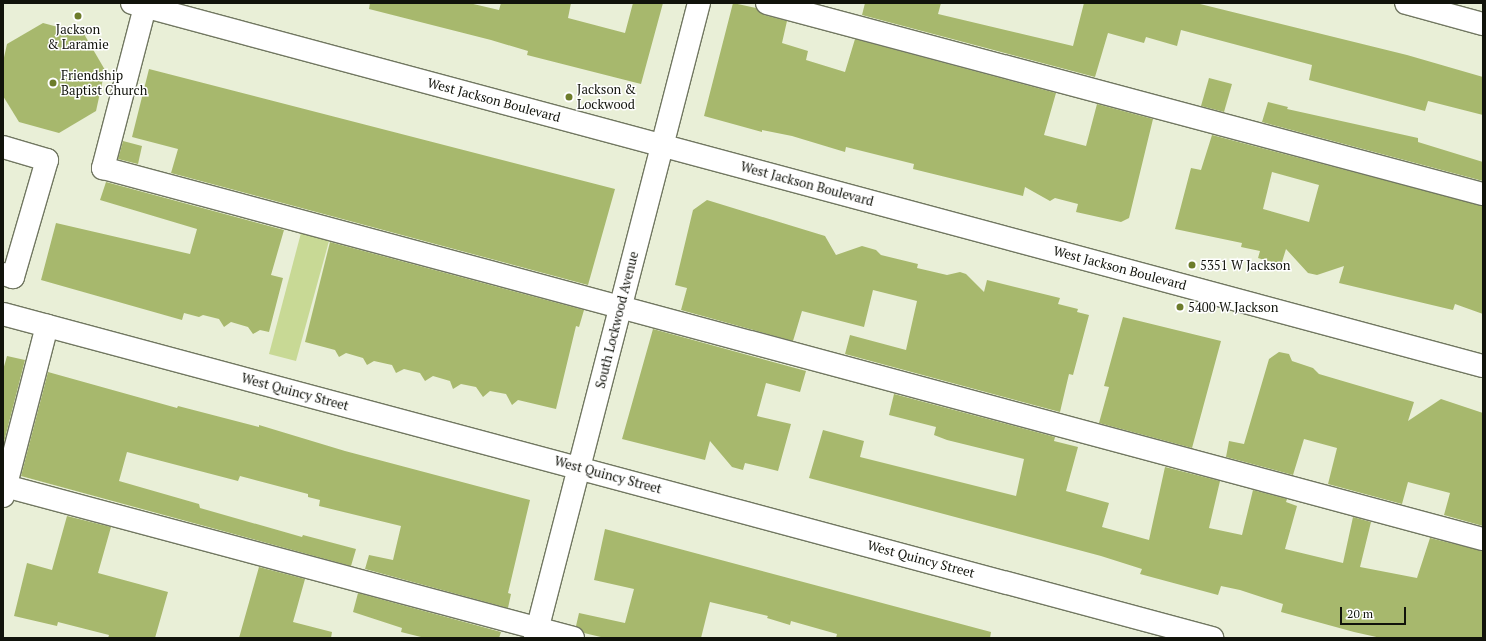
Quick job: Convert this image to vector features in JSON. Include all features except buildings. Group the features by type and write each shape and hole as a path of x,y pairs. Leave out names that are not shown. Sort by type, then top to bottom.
{"street":[{"name":"South Lockwood Avenue","path":"536,633 699,3"},
{"path":"767,3 1483,194"},
{"path":"1406,3 1483,24"},
{"name":"West Jackson Boulevard","path":"140,4 662,146 1483,366"},
{"path":"140,4 103,168 1483,539"},
{"path":"3,147 47,160 8,276"},
{"name":"West Quincy Street","path":"3,314 579,467 1212,638"},
{"path":"47,326 4,491 536,633 573,638"}],"green space":[{"path":"301,233 329,241 296,361 269,354"}],"place":[{"name":"Jackson & Laramie","path":"78,16"},
{"name":"Friendship Baptist Church","path":"53,83"},
{"name":"Jackson & Lockwood","path":"569,97"},
{"name":"5351 W Jackson","path":"1192,265"},
{"name":"5400 W Jackson","path":"1180,307"}]}
